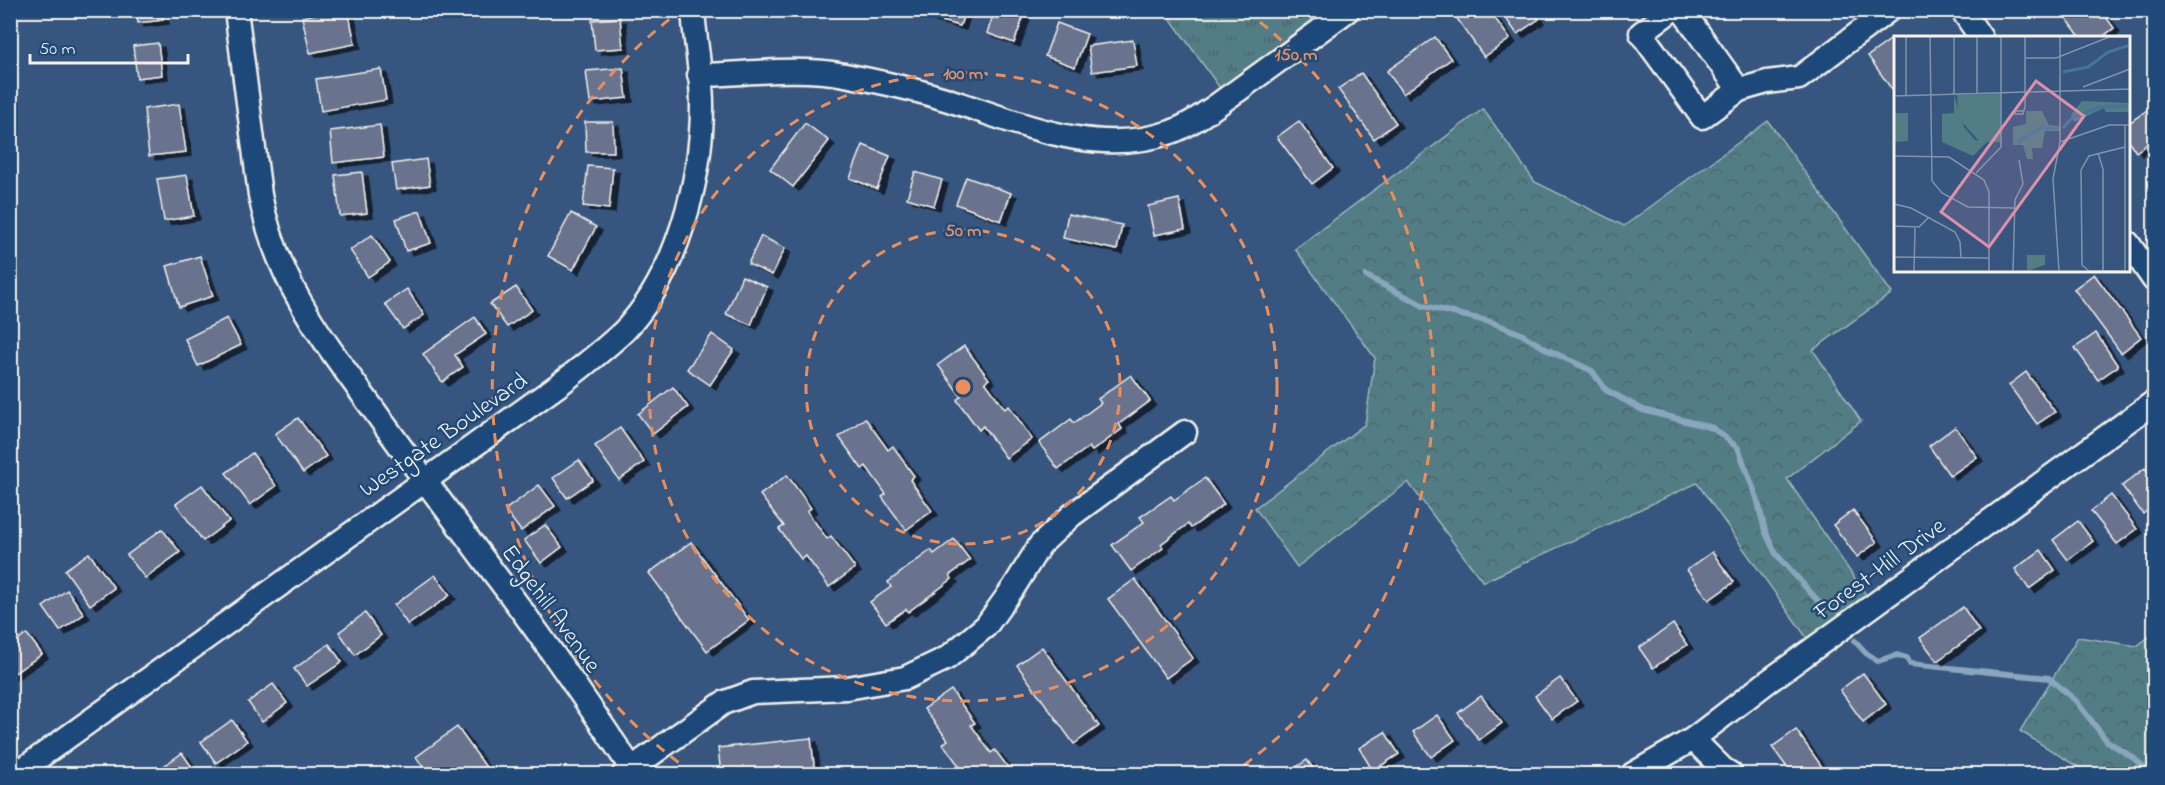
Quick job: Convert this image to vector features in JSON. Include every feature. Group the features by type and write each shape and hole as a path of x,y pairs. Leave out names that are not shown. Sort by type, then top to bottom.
{"street":[{"name":"Edgehill Avenue","path":"236,10 260,195 265,221 279,263 326,344 424,480 523,611 628,772"},
{"name":"Westgate Boulevard","path":"16,774 585,364 624,330 657,285 668,262 690,201 699,153 702,106 693,10"},
{"path":"699,75 810,71 844,75 924,93 1053,135 1123,142 1143,140 1174,131 1204,114 1348,10"},
{"path":"1672,10 1641,33 1702,117 1739,90 1767,82 1799,78 1888,10"},
{"path":"1682,10 1739,90"},
{"path":"1962,10 1980,36"},
{"path":"2129,246 2154,280"},
{"name":"Forest-Hill Drive","path":"1633,774 1693,738 2154,402"},
{"path":"628,772 723,703 753,692 847,688 905,678 947,658 986,626 1040,545 1072,515 1185,432"},
{"path":"1693,738 1723,769 1731,774"}],"green space":[{"path":"1165,11 1348,11 1227,98"},
{"path":"1483,109 1535,182 1624,226 1768,121 1892,293 1813,350 1861,421 1787,479 1873,605 1814,648 1697,483 1483,582 1408,482 1297,567 1255,508 1365,424 1375,358 1295,249"},
{"path":"2154,633 2154,774 2089,774 2020,731 2078,637 2137,646"}],"building":[{"path":"136,10 162,10 163,20 138,23"},
{"path":"333,10 348,10 355,44 310,53 302,17"},
{"path":"932,10 965,10 960,26 930,18"},
{"path":"995,10 1026,10 1014,43 987,33"},
{"path":"1451,10 1489,10 1510,39 1484,57"},
{"path":"1500,10 1533,10 1539,19 1517,34"},
{"path":"2064,10 2101,10 2114,28 2104,36 2080,36 2062,12"},
{"path":"620,18 623,48 595,50 592,20"},
{"path":"1057,23 1087,34 1075,67 1045,56"},
{"path":"1435,37 1451,59 1403,94 1387,71"},
{"path":"1893,38 1894,93 1868,56"},
{"path":"1133,40 1137,66 1092,72 1088,46"},
{"path":"158,43 162,75 137,78 133,46"},
{"path":"623,68 627,98 590,102 586,71"},
{"path":"381,69 386,100 321,111 316,79"},
{"path":"1361,73 1396,123 1374,139 1338,89"},
{"path":"179,104 186,152 149,156 144,109"},
{"path":"2154,105 2154,139 2136,152 2129,142 2129,123"},
{"path":"1299,121 1333,168 1312,184 1277,137"},
{"path":"585,122 613,122 614,152 586,152"},
{"path":"805,123 829,141 793,187 770,169"},
{"path":"380,125 384,157 333,163 330,131"},
{"path":"863,145 890,156 877,189 850,178"},
{"path":"426,159 430,185 396,190 392,164"},
{"path":"588,166 613,168 609,209 583,206"},
{"path":"362,172 367,213 340,216 335,175"},
{"path":"915,172 942,180 934,206 907,198"},
{"path":"187,175 194,216 164,221 157,179"},
{"path":"966,177 1011,193 1001,221 956,204"},
{"path":"1179,199 1185,229 1154,235 1148,206"},
{"path":"420,211 431,243 406,251 396,219"},
{"path":"571,213 596,227 573,270 548,256"},
{"path":"1068,214 1122,225 1117,250 1063,238"},
{"path":"372,235 390,262 368,277 350,250"},
{"path":"761,236 785,248 772,275 748,264"},
{"path":"200,256 213,296 179,307 167,266"},
{"path":"2094,274 2141,337 2121,353 2074,289"},
{"path":"742,276 767,287 751,325 726,314"},
{"path":"516,287 532,310 507,327 490,304"},
{"path":"407,289 424,315 403,329 385,304"},
{"path":"475,317 486,334 455,355 463,367 442,382 423,354"},
{"path":"227,318 241,345 198,366 185,339"},
{"path":"2096,333 2118,366 2098,380 2075,348"},
{"path":"712,334 734,350 710,385 687,369"},
{"path":"964,346 989,379 985,382 1005,409 1009,406 1032,439 1006,458 983,426 979,430 957,400 961,396 938,365"},
{"path":"2026,372 2055,412 2037,424 2009,385"},
{"path":"1131,375 1150,401 1119,424 1122,429 1092,451 1089,447 1058,469 1039,443 1071,419 1074,423 1101,403 1098,399"},
{"path":"673,387 688,407 653,434 638,414"},
{"path":"298,418 326,456 303,473 275,434"},
{"path":"865,418 888,450 893,446 914,476 910,480 932,511 906,530 882,497 886,494 866,466 862,469 839,437"},
{"path":"1955,427 1977,457 1950,476 1929,446"},
{"path":"620,428 644,462 619,480 595,446"},
{"path":"252,453 276,486 250,505 226,473"},
{"path":"579,460 593,480 567,498 553,478"},
{"path":"2145,468 2154,480 2154,505 2143,514 2122,486"},
{"path":"787,475 811,508 807,511 827,539 831,536 855,568 829,587 806,556 801,559 779,529 784,526 760,495"},
{"path":"1205,478 1224,504 1191,528 1188,524 1161,544 1163,548 1131,571 1112,545 1144,522 1140,517 1171,496 1174,500"},
{"path":"202,485 229,521 203,541 176,504"},
{"path":"539,485 555,506 521,531 505,510"},
{"path":"2111,495 2137,529 2117,544 2091,511"},
{"path":"1853,510 1877,542 1857,557 1833,525"},
{"path":"2078,521 2093,541 2068,560 2053,540"},
{"path":"545,525 562,547 541,563 524,540"},
{"path":"162,529 180,552 145,578 127,555"},
{"path":"954,539 970,560 950,575 952,579 908,612 906,609 886,623 870,602 891,587 888,582 931,550 934,554"},
{"path":"691,542 749,620 707,651 649,573"},
{"path":"2041,550 2055,570 2029,589 2015,569"},
{"path":"1712,552 1734,582 1709,600 1687,570"},
{"path":"89,553 114,588 90,605 65,570"},
{"path":"435,575 450,595 408,625 394,605"},
{"path":"1135,579 1193,658 1166,678 1108,599"},
{"path":"67,590 84,614 60,631 43,607"},
{"path":"1963,607 1979,631 1937,661 1920,638"},
{"path":"365,613 381,635 355,655 339,632"},
{"path":"1673,624 1687,645 1653,668 1639,648"},
{"path":"27,634 42,654 10,676 10,646"},
{"path":"329,644 342,662 307,686 294,669"},
{"path":"1042,647 1099,726 1074,744 1017,665"},
{"path":"1863,673 1886,704 1863,722 1840,690"},
{"path":"1560,678 1577,701 1552,719 1535,696"},
{"path":"273,684 287,703 262,722 248,702"},
{"path":"951,690 975,723 971,725 991,753 995,750 1013,774 973,774 970,770 965,774 943,744 948,740 924,709"},
{"path":"1481,696 1502,723 1479,740 1458,713"},
{"path":"1437,715 1455,740 1431,757 1413,732"},
{"path":"232,720 247,741 216,763 201,742"},
{"path":"457,727 491,774 428,774 416,757"},
{"path":"1796,730 1827,774 1792,774 1772,747"},
{"path":"1385,732 1399,754 1373,771 1359,748"},
{"path":"811,738 815,774 721,774 718,748"},
{"path":"182,753 197,774 154,773"},
{"path":"1307,760 1317,774 1291,774 1289,772"}],"waterway":[{"path":"1366,276 1424,306 1491,322 1521,334 1592,371 1606,390 1643,410 1713,428 1738,448 1757,498 1765,531 1776,554 1819,602"},
{"path":"1855,641 1866,653 1878,661 1897,655 1907,658 1910,664 2049,678 2076,701 2107,741 2132,757 2152,774"}]}
